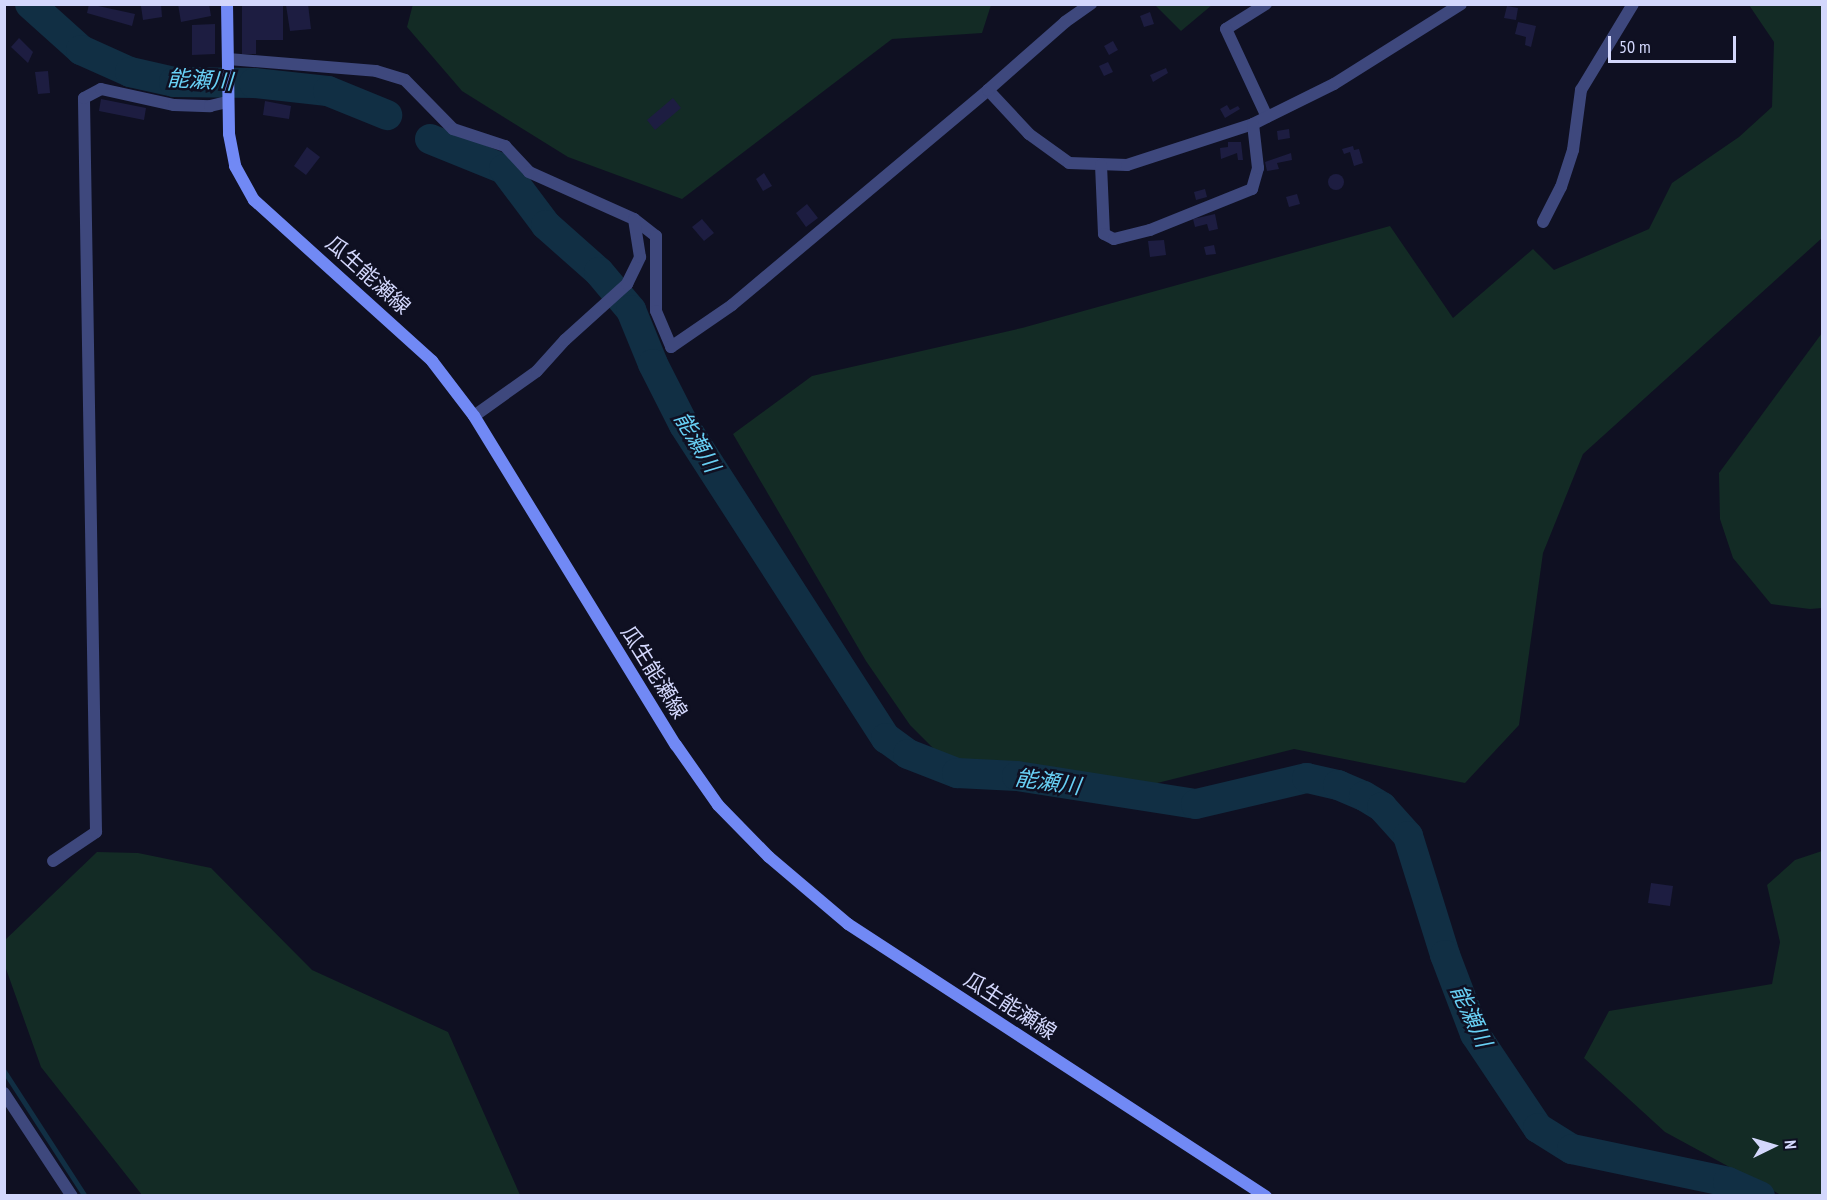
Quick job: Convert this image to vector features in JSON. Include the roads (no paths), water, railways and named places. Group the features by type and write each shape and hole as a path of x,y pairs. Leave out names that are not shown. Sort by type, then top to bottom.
{"main road":[{"name":"瓜生能瀬線","path":"227,4 228,102 235,166 254,200 432,361 474,416 676,745 718,805 769,857 848,924 1266,1196"}],"street":[{"path":"228,59 376,71 405,80 453,129 505,146 529,172 634,219 656,236 656,311 671,347 732,305 988,90 1065,22 1091,4"},
{"path":"1266,4 1226,29 1267,117"},
{"path":"988,90 1029,134 1069,163 1127,165 1253,124 1334,84 1461,4"},
{"path":"1543,222 1561,187 1573,150 1581,90 1633,4"},
{"path":"53,861 96,832 84,98 102,88 174,105 210,106 228,102"},
{"path":"1101,165 1104,234 1114,239 1150,230 1252,189 1258,168 1253,124"},
{"path":"474,416 537,371 627,284 640,257 634,219"},
{"path":"4,1093 72,1196"}],"waterway":[{"name":"能瀬川","path":"30,4 81,50 130,72 174,82 254,83 328,91 387,115"},
{"name":"能瀬川","path":"430,139 504,169 546,225 599,272 631,310 653,364 684,425 886,738 908,754 957,773 1017,776 1196,804 1307,778 1338,785 1364,796 1382,807 1408,836 1445,955 1475,1034 1538,1128 1572,1149 1728,1182 1760,1196"},
{"path":"4,1071 85,1196"}]}
